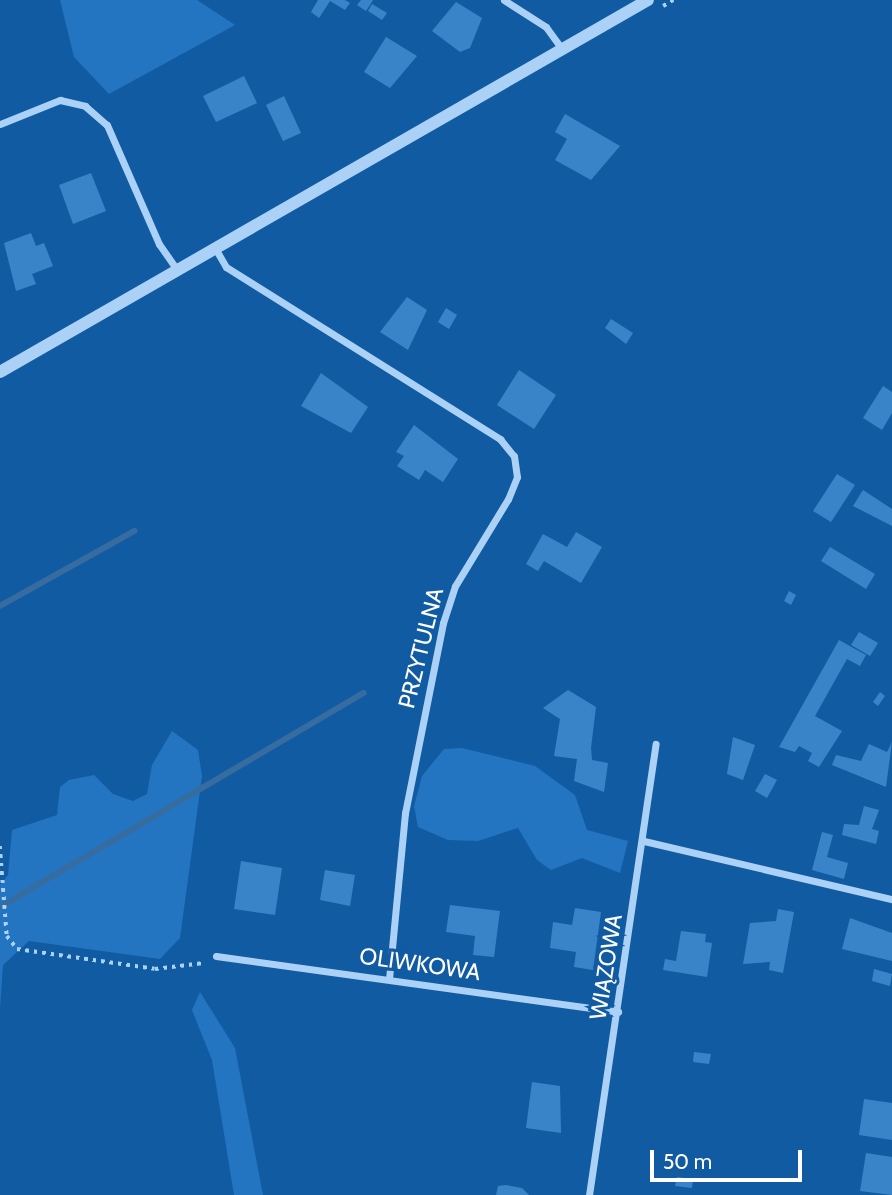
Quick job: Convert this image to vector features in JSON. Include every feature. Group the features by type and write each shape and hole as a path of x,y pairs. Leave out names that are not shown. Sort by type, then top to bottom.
{"street":[{"path":"504,0 546,27 562,49"},
{"path":"0,372 648,0"},
{"path":"0,124 60,100 85,106 107,125 159,244 177,270"},
{"name":"PRZYTULNA","path":"215,248 226,267 500,439 514,456 517,477 508,499 455,586 443,623 405,813 389,978"},
{"name":"WIĄZOWA","path":"589,1195 644,842 656,744"},
{"path":"644,842 892,899"},
{"name":"OLIWKOWA","path":"216,956 618,1012"}],"path":[{"path":"0,846 7,936 17,949 155,969 199,966 216,956"}],"shaded area":[{"path":"60,0 197,0 235,25 109,94 74,57"},
{"path":"172,731 198,750 202,776 180,938 160,959 29,941 3,965 0,1008 0,885 8,875 12,830 57,815 60,787 69,780 94,775 113,794 133,801 147,794 152,765"},
{"path":"462,748 535,766 575,795 587,830 628,841 620,873 582,858 551,870 537,860 518,828 478,841 448,840 418,827 414,806 422,776 444,749"},
{"path":"200,992 235,1048 263,1195 234,1195 212,1060 192,1010"}],"building":[{"path":"318,0 345,0 350,3 345,10 330,1 319,18 311,12"},
{"path":"361,0 373,0 366,11 357,5"},
{"path":"456,2 482,18 470,48 460,52 432,31"},
{"path":"372,4 387,13 382,20 368,11"},
{"path":"386,37 417,56 390,88 364,72"},
{"path":"244,76 257,103 216,122 203,96"},
{"path":"284,96 301,133 283,141 266,105"},
{"path":"565,114 620,146 591,180 555,160 567,139 555,132"},
{"path":"91,173 106,211 73,224 59,185"},
{"path":"31,233 36,246 44,243 53,266 32,274 36,284 16,291 4,243"},
{"path":"407,297 427,310 408,350 380,332"},
{"path":"446,308 457,315 449,329 438,322"},
{"path":"611,319 633,333 626,344 605,328"},
{"path":"519,370 556,395 534,429 497,405"},
{"path":"321,373 368,407 351,433 301,406"},
{"path":"883,386 892,392 892,413 882,430 863,418"},
{"path":"414,425 458,459 443,482 425,470 419,480 397,466 404,456 396,452"},
{"path":"837,474 855,485 831,522 813,511"},
{"path":"863,490 892,509 892,526 853,506"},
{"path":"576,532 602,547 581,583 544,561 538,571 526,564 543,534 567,547"},
{"path":"830,547 875,574 866,589 821,561"},
{"path":"789,591 796,595 791,605 784,601"},
{"path":"859,632 878,643 870,656 851,645"},
{"path":"839,640 866,655 860,666 847,659 815,716 842,731 819,767 808,761 812,753 799,746 795,752 779,747"},
{"path":"568,690 596,707 592,760 608,763 604,792 574,781 577,759 554,756 560,719 543,708"},
{"path":"880,692 885,696 878,706 873,702"},
{"path":"733,737 755,745 743,780 727,774"},
{"path":"892,742 886,787 832,765 836,755 861,761 869,744 887,752"},
{"path":"765,774 777,780 767,798 755,791"},
{"path":"864,806 879,810 872,829 879,831 876,844 842,835 844,824 859,825"},
{"path":"822,832 833,835 827,857 848,863 844,879 812,870"},
{"path":"241,861 282,868 275,915 234,909"},
{"path":"325,870 355,875 350,906 320,900"},
{"path":"450,905 500,911 494,957 473,955 475,936 446,932"},
{"path":"575,908 601,912 593,970 574,967 576,952 550,948 553,922 572,925"},
{"path":"778,909 794,912 783,973 769,970 770,962 743,964 750,923 776,921"},
{"path":"850,918 892,933 892,961 842,949"},
{"path":"681,931 706,934 705,942 712,943 707,977 663,970 665,959 676,961"},
{"path":"874,969 892,974 890,986 872,981"},
{"path":"694,1052 711,1054 709,1064 693,1062"},
{"path":"532,1082 560,1086 561,1133 526,1128"},
{"path":"864,1099 892,1103 892,1140 859,1135"},
{"path":"866,1153 892,1157 892,1195 860,1191"},
{"path":"677,1177 693,1179 692,1188 675,1186"},
{"path":"498,1186 522,1188 529,1195 496,1195"}],"waterway":[{"path":"0,606 134,531"},
{"path":"0,907 364,693"}]}
